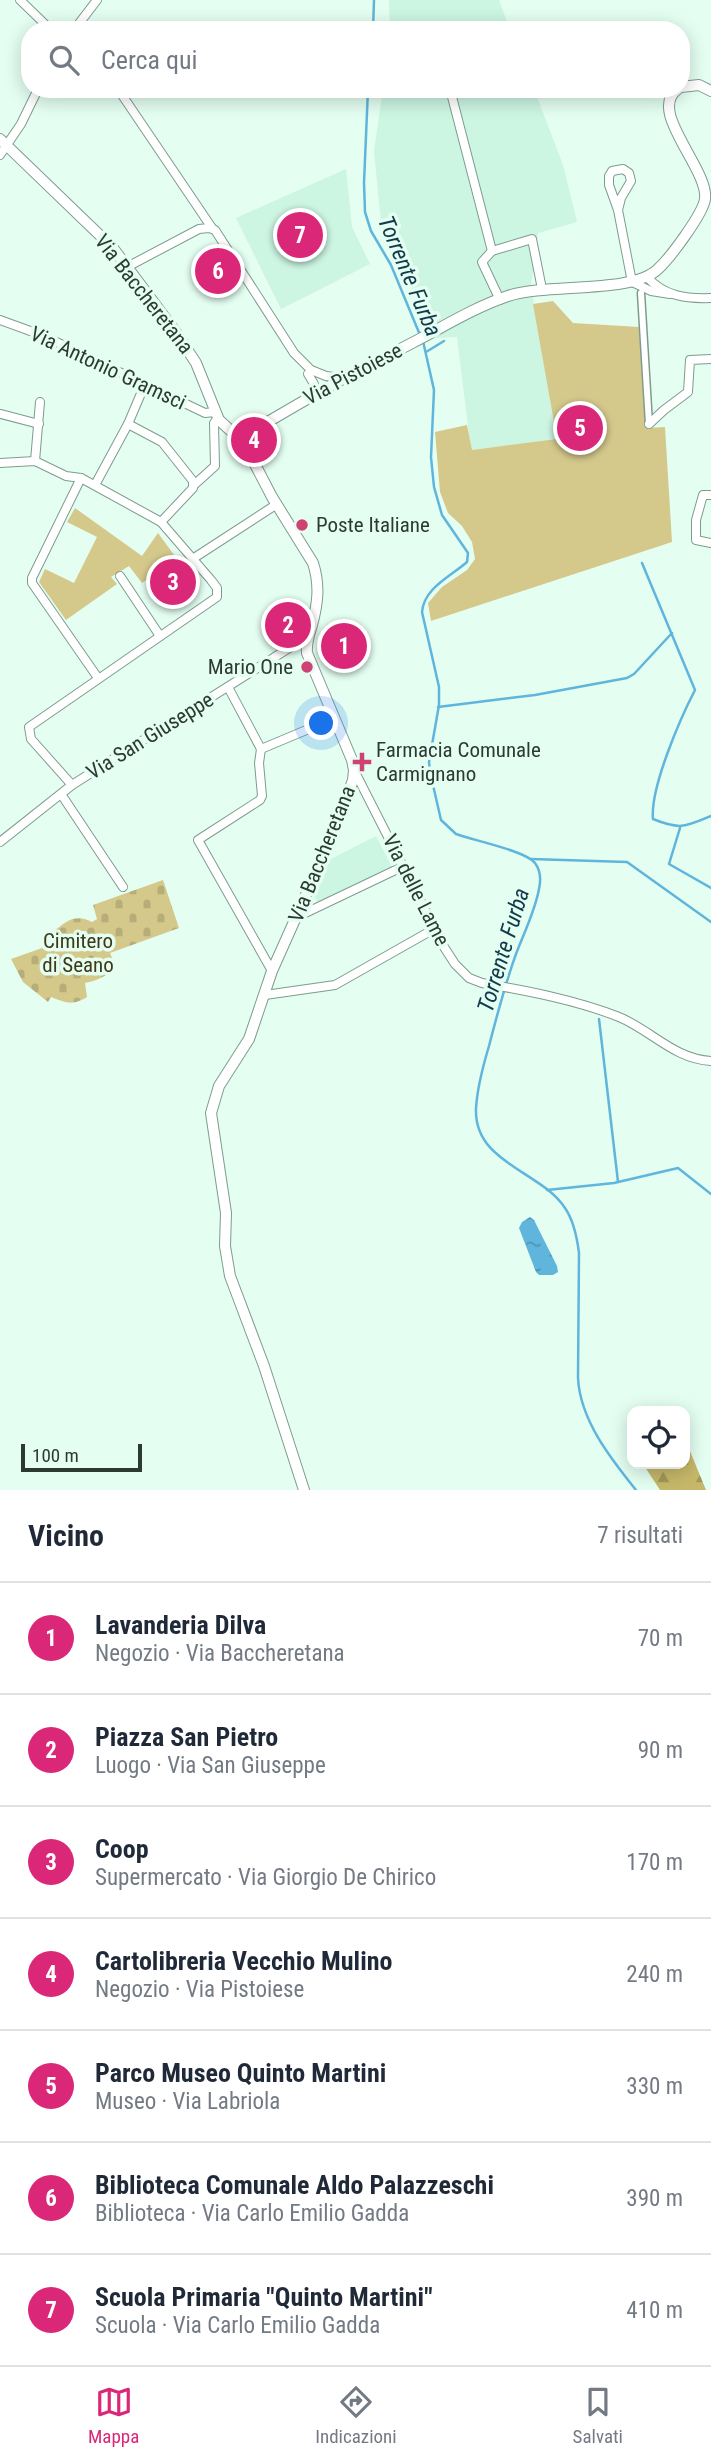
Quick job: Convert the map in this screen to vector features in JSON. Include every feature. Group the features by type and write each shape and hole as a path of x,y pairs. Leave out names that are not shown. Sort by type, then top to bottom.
{"street":[{"path":"20,0 42,21"},
{"path":"81,21 97,0"},
{"name":"Via Pistoiese","path":"690,85 699,85 711,91"},
{"path":"0,155 3,142 24,117 34,98"},
{"path":"124,98 208,228 218,233 238,262 297,362 314,384 316,393"},
{"path":"452,98 492,251"},
{"name":"Via Pistoiese","path":"240,438 344,378 500,300 542,289 632,282 658,269 693,224 705,198 702,178 671,122 667,110 671,98"},
{"name":"Via Baccheretana","path":"3,142 107,242 189,350 217,415 240,438 317,574 318,598 303,643 354,770 334,832 272,971 250,1039 219,1086 211,1113 226,1213 225,1246 230,1276 264,1366 304,1490"},
{"path":"618,210 621,198 631,181 629,173 623,169 612,171 609,185 618,210 632,282 660,293 694,299 711,298"},
{"path":"127,267 208,228"},
{"path":"500,300 482,262 492,251 531,239 542,289"},
{"path":"647,276 659,289 670,294"},
{"path":"641,293 649,424"},
{"name":"Via Antonio Gramsci","path":"0,320 44,336 205,413 217,415"},
{"path":"294,353 311,370 326,376 344,378"},
{"path":"649,424 688,392 690,360 711,359"},
{"path":"308,374 334,384"},
{"path":"95,485 128,424 145,384"},
{"path":"35,461 40,402"},
{"path":"1,414 39,424"},
{"path":"161,522 193,483 215,466 214,423 217,415"},
{"path":"128,424 162,442 193,483"},
{"path":"0,463 35,461 66,476 81,478 161,522 217,588 217,597 29,727 31,739 72,785"},
{"path":"81,478 32,578 32,583 98,678"},
{"path":"711,495 703,495 696,520 696,540 711,543"},
{"path":"194,558 277,504"},
{"path":"120,576 160,636"},
{"name":"Via San Giuseppe","path":"0,842 72,785 297,643 303,643"},
{"path":"229,687 261,749 258,763 262,796 260,800 198,840 272,971"},
{"path":"261,749 335,718"},
{"name":"Via delle Lame","path":"354,770 434,929 455,964 469,978 482,984 512,988 595,1008 623,1019 679,1053 711,1060"},
{"path":"61,794 123,887"},
{"path":"297,917 404,866"},
{"path":"265,995 335,985 434,929"}],"shaded area":[{"path":"389,0 499,0 507,21 390,21"},
{"path":"382,98 537,98 563,165 577,222 538,233 531,286 557,440 471,450 457,337 437,338 382,233 374,151"},
{"path":"346,169 352,227 370,264 281,309 236,218"},
{"path":"376,836 392,867 319,903 311,893 325,862"}],"green space":[{"path":"553,301 573,323 639,327 646,428 665,427 672,542 431,621 428,603 442,587 467,570 475,559 472,542 462,526 448,513 440,492 435,432 467,425 472,450 557,439 533,304"},
{"path":"75,508 142,556 158,533 177,559 142,583 129,566 111,577 117,584 66,620 39,582 45,569 74,583 97,537 67,522"},
{"name":"Cimitero di Seano","path":"163,880 179,928 110,953 115,965 103,977 85,983 87,997 69,1003 51,997 48,1002 23,982 11,959 45,947 44,939 72,919 92,922 97,919 93,905"},
{"path":"690,1451 706,1490 660,1490 646,1469 690,1469"}],"water":[{"path":"530,1217 557,1266 558,1272 553,1275 539,1275 536,1272 519,1228 522,1222"}],"waterway":[{"name":"Torrente Furba","path":"373,21 374,0"},
{"name":"Torrente Furba","path":"368,98 365,212 371,231 391,265 420,335"},
{"name":"Torrente Furba","path":"423,341 434,390 431,457 434,487 442,515 468,553 467,562 427,596 422,612 439,687 430,772 441,820 456,834 510,850 530,859 537,866 540,876 535,905 508,977 483,1069 476,1109 478,1127 497,1154 554,1195 571,1218 579,1253 580,1394 598,1438 636,1490"},
{"path":"426,352 444,341"},
{"path":"642,563 695,690 674,735 661,772 653,806 653,819 682,826 711,816"},
{"path":"438,707 535,695 627,678 634,674 672,633"},
{"path":"680,828 669,864 711,888"},
{"path":"531,859 627,862 711,922"},
{"path":"599,1019 618,1182"},
{"path":"547,1190 614,1183 678,1168 711,1194"}],"place":[{"name":"Scuola Primaria \"Quinto Martini\"","path":"300,235"},
{"name":"Biblioteca Comunale Aldo Palazzeschi","path":"218,271"},
{"name":"Parco Museo Quinto Martini","path":"580,428"},
{"name":"Cartolibreria Vecchio Mulino","path":"254,440"},
{"name":"Poste Italiane","path":"302,525"},
{"name":"Coop","path":"173,582"},
{"name":"Piazza San Pietro","path":"288,625"},
{"name":"Lavanderia Dilva","path":"344,646"},
{"name":"Mario One","path":"307,667"},
{"name":"Farmacia Comunale Carmignano","path":"362,762"}]}
